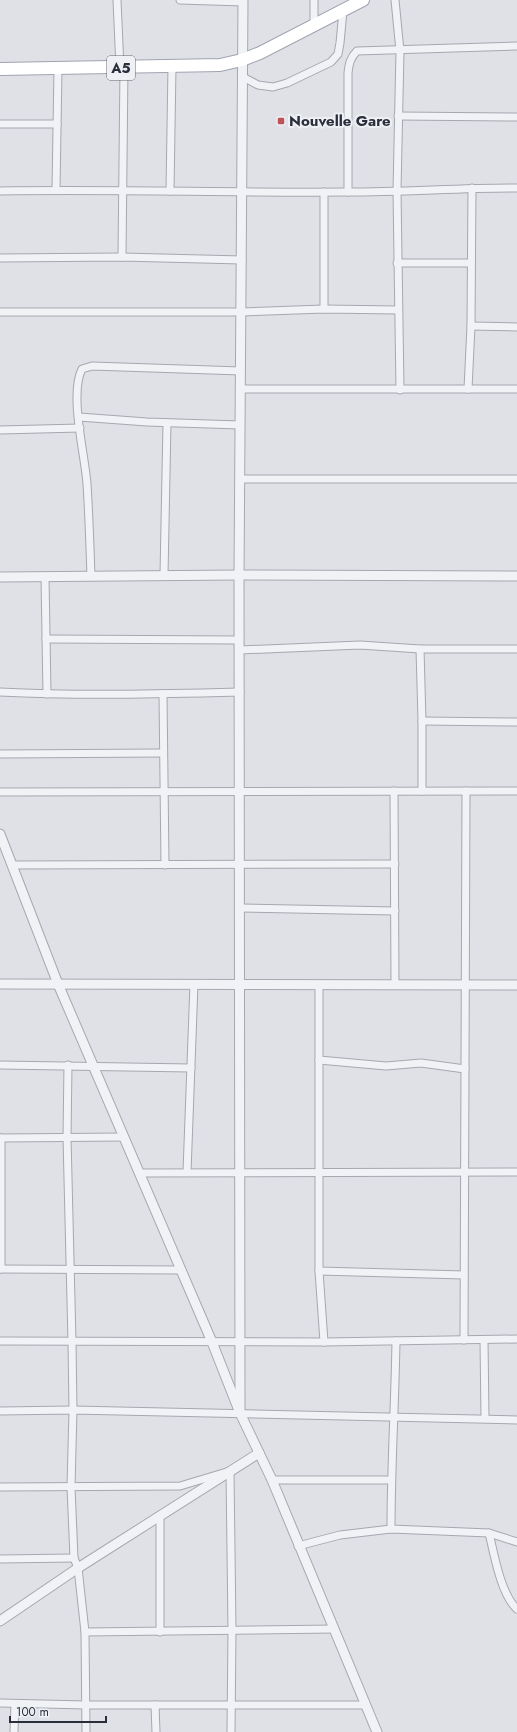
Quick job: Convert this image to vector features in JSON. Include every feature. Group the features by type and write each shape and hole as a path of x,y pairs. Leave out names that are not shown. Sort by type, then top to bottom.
{"main road":[{"name":"A5","path":"0,69 122,68 220,65 242,60 260,53 363,0"}],"street":[{"path":"117,0 122,68 122,257"},
{"path":"180,0 243,1 239,575 240,1413"},
{"path":"314,0 314,26"},
{"path":"395,0 400,51 397,191 400,390"},
{"path":"243,77 258,85 273,86 287,83 331,62 338,54 343,11"},
{"path":"348,192 349,63 352,57 360,50 400,51 517,46"},
{"path":"170,191 172,66"},
{"path":"56,190 58,68"},
{"path":"398,116 517,117"},
{"path":"0,124 57,124"},
{"path":"468,389 471,326 472,188"},
{"path":"0,191 122,190 348,192 517,188"},
{"path":"324,192 324,309"},
{"path":"0,258 122,257 242,260"},
{"path":"397,263 471,263"},
{"path":"0,312 241,312 324,309 398,310"},
{"path":"471,326 517,327"},
{"path":"92,576 87,483 80,428 77,387 78,377 82,369 92,366 241,371"},
{"path":"241,389 517,389"},
{"path":"79,417 167,423 240,425"},
{"path":"164,575 167,423"},
{"path":"0,430 80,428"},
{"path":"240,479 517,479"},
{"path":"0,577 164,575 517,576"},
{"path":"45,577 47,694"},
{"path":"46,639 239,640"},
{"path":"240,650 360,645 420,649 517,649"},
{"path":"420,649 422,791"},
{"path":"0,692 47,694 163,694 240,692"},
{"path":"163,694 165,865"},
{"path":"422,721 517,722"},
{"path":"0,754 163,753"},
{"path":"394,791 395,985"},
{"path":"464,1340 466,791"},
{"path":"0,792 517,791"},
{"path":"0,834 58,984 212,1342 240,1413 272,1480 298,1546 377,1732"},
{"path":"12,865 395,864"},
{"path":"240,908 395,911"},
{"path":"0,984 517,985"},
{"path":"188,1172 194,984"},
{"path":"319,985 319,1271 324,1342"},
{"path":"319,1060 386,1066 421,1063 465,1069"},
{"path":"0,1065 93,1065 191,1068"},
{"path":"68,1065 67,1138 73,1410 71,1487 74,1558 78,1568 85,1632 86,1732"},
{"path":"124,1137 0,1138 1,1269 181,1270"},
{"path":"139,1173 517,1172"},
{"path":"319,1271 464,1275"},
{"path":"0,1342 324,1342 517,1339"},
{"path":"484,1340 485,1418"},
{"path":"391,1529 391,1480 396,1341"},
{"path":"0,1411 73,1410 485,1418 517,1420"},
{"path":"0,1622 78,1568 259,1453"},
{"path":"0,1487 180,1486 230,1471"},
{"path":"230,1471 232,1630 231,1732"},
{"path":"272,1480 391,1480"},
{"path":"160,1515 160,1632"},
{"path":"298,1546 340,1535 391,1529 489,1533 517,1542"},
{"path":"489,1533 497,1570 512,1605 517,1609"},
{"path":"0,1558 74,1558"},
{"path":"85,1632 334,1629"},
{"path":"0,1703 86,1706 366,1705"},
{"path":"14,1732 15,1704"},
{"path":"155,1705 156,1732"}],"place":[{"name":"Nouvelle Gare","path":"281,121"}]}
